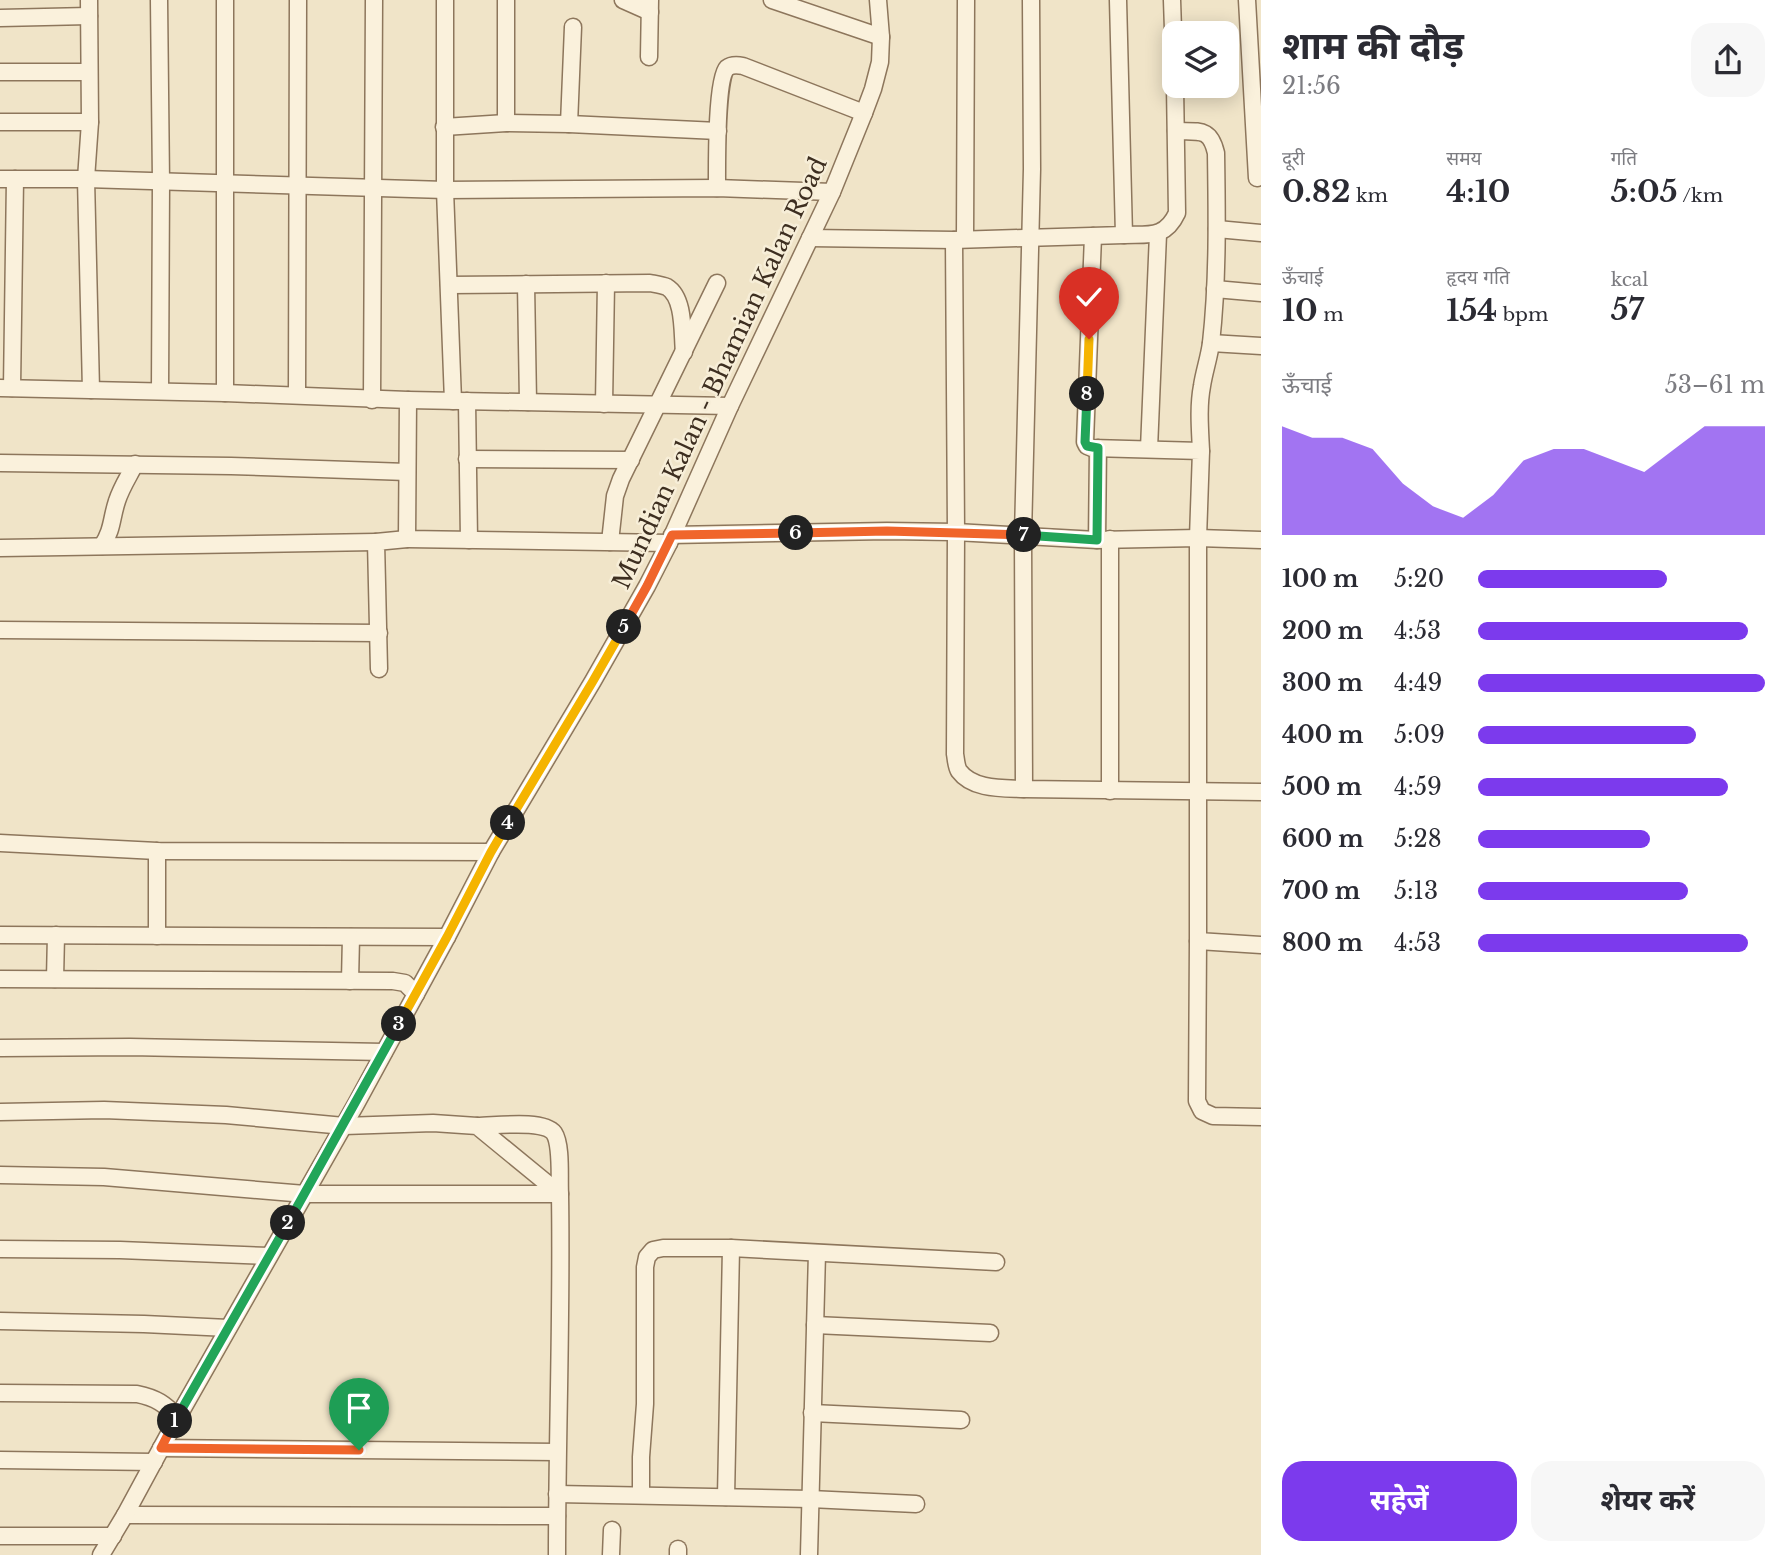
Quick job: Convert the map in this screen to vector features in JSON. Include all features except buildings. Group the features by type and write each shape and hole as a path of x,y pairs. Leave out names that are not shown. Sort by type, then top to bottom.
{"street":[{"path":"159,0 160,391"},
{"path":"225,0 225,393"},
{"path":"297,395 298,0"},
{"path":"372,400 374,0"},
{"path":"445,0 444,127 449,285 467,459 469,540"},
{"path":"506,0 506,123"},
{"path":"623,0 650,6 649,57"},
{"path":"772,0 881,37"},
{"name":"Mundian Kalan - Bhamian Kalan Road","path":"101,1555 344,1126 491,852 593,681 671,539 730,406 832,192 864,113 880,62 878,0"},
{"path":"966,0 959,240 956,532 958,769 971,782 990,787 1261,792"},
{"path":"1024,789 1023,535 1032,169 1031,0"},
{"path":"1118,0 1124,234"},
{"path":"1172,0 1173,21"},
{"path":"1247,0 1257,178"},
{"path":"0,19 89,8 90,121 86,179 91,390"},
{"path":"569,124 573,27"},
{"path":"717,188 723,76 728,67 735,64 743,66 864,113"},
{"path":"0,72 89,72"},
{"path":"810,238 959,240 1158,234 1171,226 1177,213 1175,98"},
{"path":"0,122 90,121"},
{"path":"444,127 506,123 718,131"},
{"path":"1176,131 1203,132 1209,135 1216,153 1217,229 1211,343 1202,385 1200,411 1197,1101 1202,1111 1213,1116 1261,1117"},
{"path":"730,406 372,400 297,395 6,388 7,179 445,190 717,188 832,192"},
{"path":"1217,229 1261,233"},
{"path":"1149,449 1158,234"},
{"path":"1093,236 1085,442 1087,446 1098,448 1200,451"},
{"path":"604,404 606,283"},
{"path":"449,285 650,283 666,287 676,296 680,309 684,352"},
{"path":"610,542 615,496 717,283"},
{"path":"526,284 528,402"},
{"path":"1214,289 1261,293"},
{"path":"1211,343 1261,346"},
{"path":"407,539 408,400"},
{"path":"1098,448 1104,539 1110,791"},
{"path":"467,459 631,460"},
{"path":"0,463 407,472"},
{"path":"102,546 109,536 118,497 135,464"},
{"path":"0,548 376,542 407,539 610,542 887,531 1104,539 1261,540"},
{"path":"376,542 379,669"},
{"path":"0,630 379,633"},
{"path":"0,843 157,851 491,852"},
{"path":"157,851 157,936"},
{"path":"0,935 447,937"},
{"path":"55,979 56,935"},
{"path":"350,981 351,937"},
{"path":"1198,941 1261,945"},
{"path":"0,979 393,981 405,983 416,994"},
{"path":"0,1048 130,1047 384,1052"},
{"path":"0,1112 104,1110 226,1115 344,1126 433,1123 477,1126 534,1125 547,1128 555,1134 558,1147 561,1258 557,1555"},
{"path":"477,1126 560,1194"},
{"path":"0,1175 104,1177 305,1194 560,1194"},
{"path":"726,1497 731,1248"},
{"path":"641,1495 645,1404 645,1267 647,1257 653,1250 731,1248 996,1262"},
{"path":"0,1249 120,1250 269,1256"},
{"path":"809,1555 817,1253"},
{"path":"0,1321 228,1328"},
{"path":"815,1325 990,1333"},
{"path":"0,1394 138,1394 153,1398 178,1417"},
{"path":"812,1413 961,1420"},
{"path":"0,1460 158,1455 557,1452"},
{"path":"557,1494 916,1504"},
{"path":"125,1515 557,1516"},
{"path":"611,1555 612,1530"},
{"path":"0,1536 113,1536"}],"route":[{"path":"359,1450 161,1448 356,1104 491,852 593,681 647,586 672,535 887,531 1097,540 1098,448 1087,446 1085,442 1089,339"}]}
